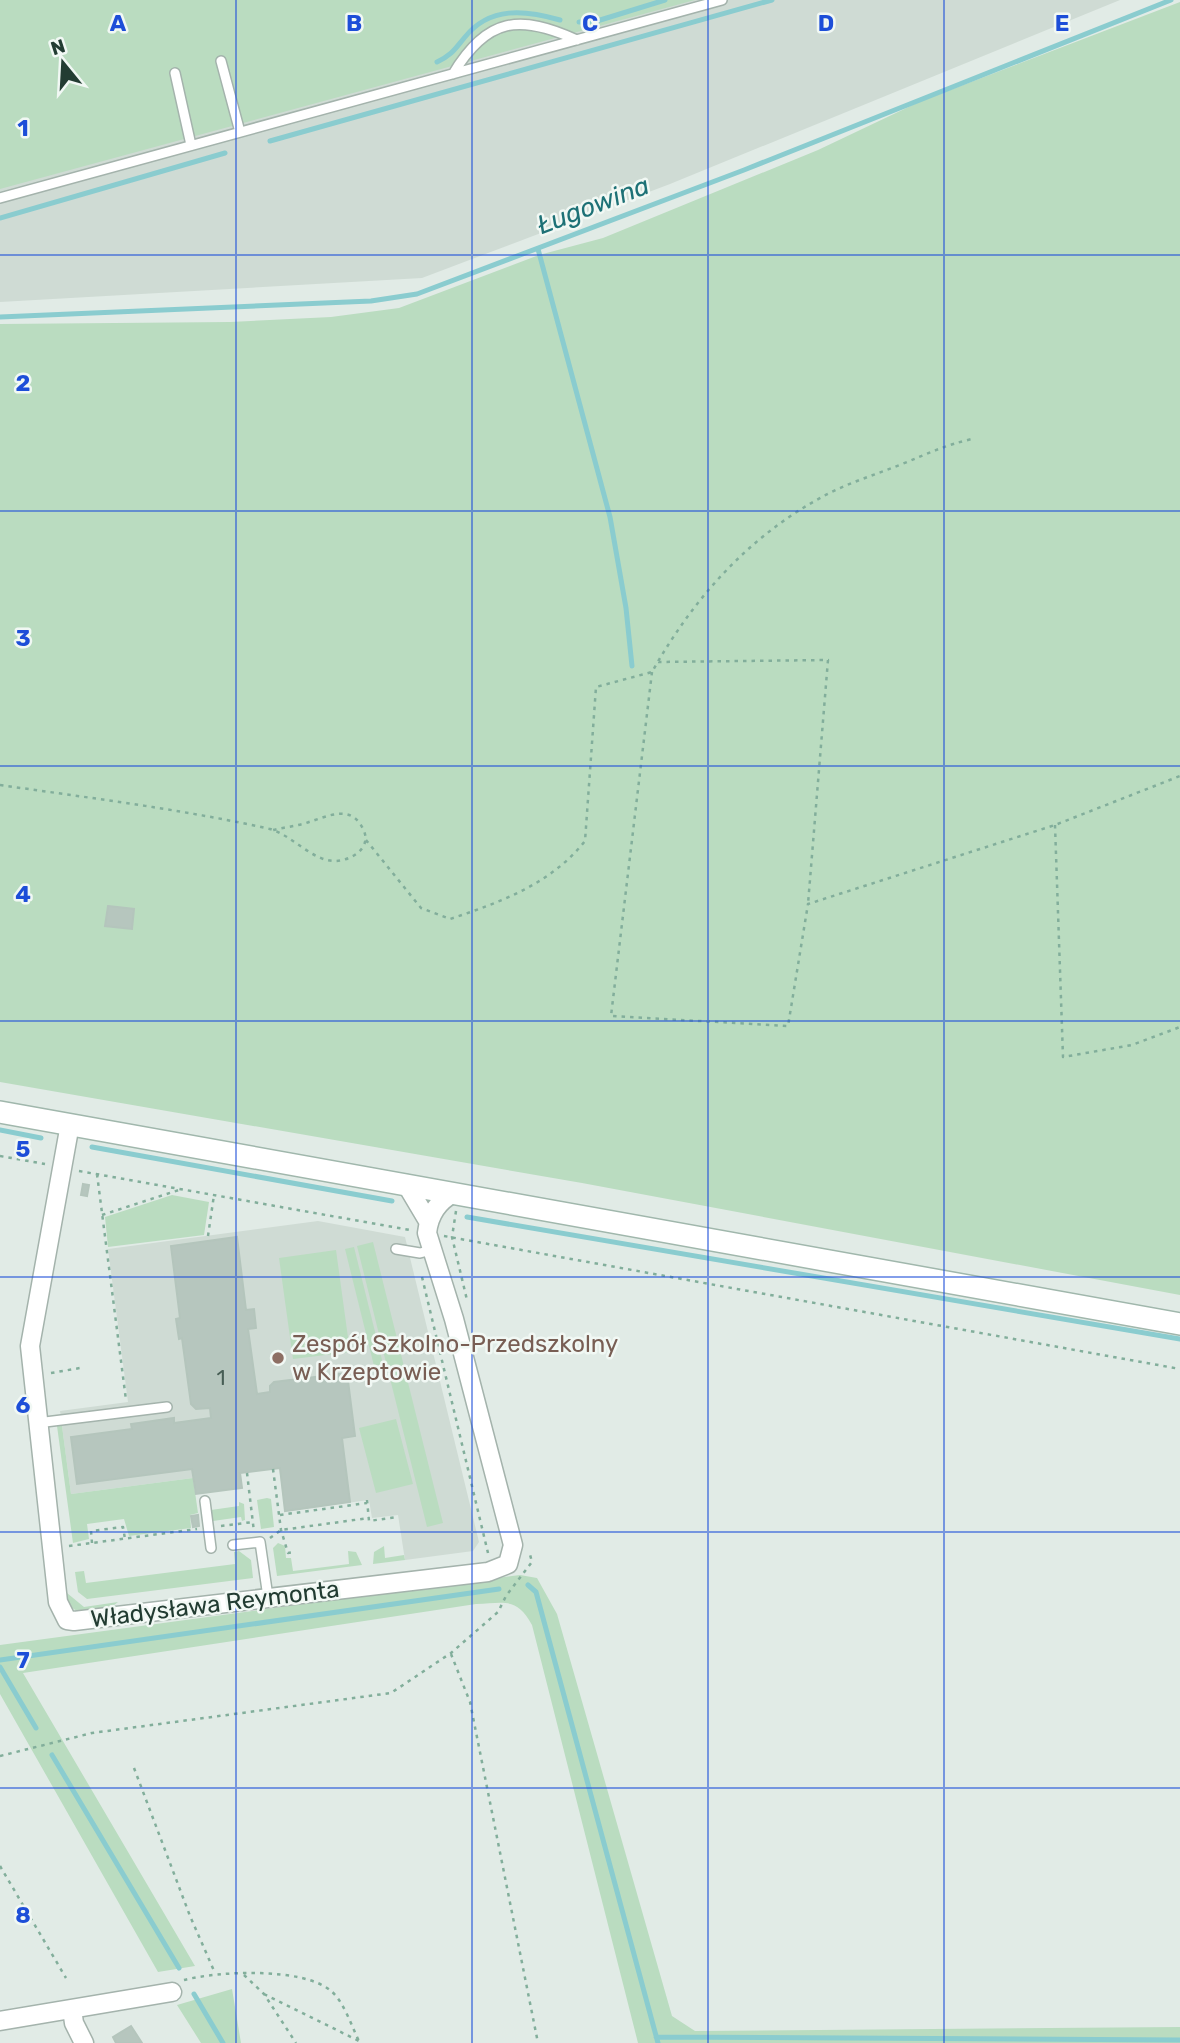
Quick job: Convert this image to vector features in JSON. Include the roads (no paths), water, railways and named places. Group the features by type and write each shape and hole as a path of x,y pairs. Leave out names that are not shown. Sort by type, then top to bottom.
{"street":[{"path":"0,1112 1180,1324"},
{"name":"Władysława Reymonta","path":"70,1124 30,1346 58,1602 67,1619 85,1621 488,1572 502,1568 512,1559 513,1545 454,1319 405,1184"},
{"path":"426,1238 442,1200 454,1193"},
{"path":"0,2021 172,1992"},
{"path":"72,2009 74,2023 83,2043"}],"lane":[{"path":"0,198 722,0"},
{"path":"453,74 472,46 497,27 531,23 577,40"},
{"path":"221,61 240,132"},
{"path":"175,72 191,145"},
{"path":"396,1248 426,1238"},
{"path":"37,1423 167,1407"},
{"path":"205,1501 211,1548"},
{"path":"233,1545 258,1542 268,1597"}],"waterway":[{"path":"579,22 597,21 665,0"},
{"path":"270,141 772,0"},
{"name":"Ługowina","path":"0,317 371,301 417,294 744,170 1171,0"},
{"path":"437,62 453,51 475,27 497,15 534,14 560,20"},
{"path":"0,218 225,153"},
{"path":"538,249 610,517 626,608 632,666"},
{"path":"0,1130 41,1138"},
{"path":"92,1147 392,1201"},
{"path":"467,1217 1180,1339"},
{"path":"528,1585 536,1592 658,2043"},
{"path":"0,1660 499,1589"},
{"path":"0,1667 36,1728"},
{"path":"52,1755 179,1968"},
{"path":"194,1994 223,2043"},
{"path":"656,2037 1180,2040"}],"place":[{"name":"Zespół Szkolno-Przedszkolny w Krzeptowie","path":"278,1358"}]}
